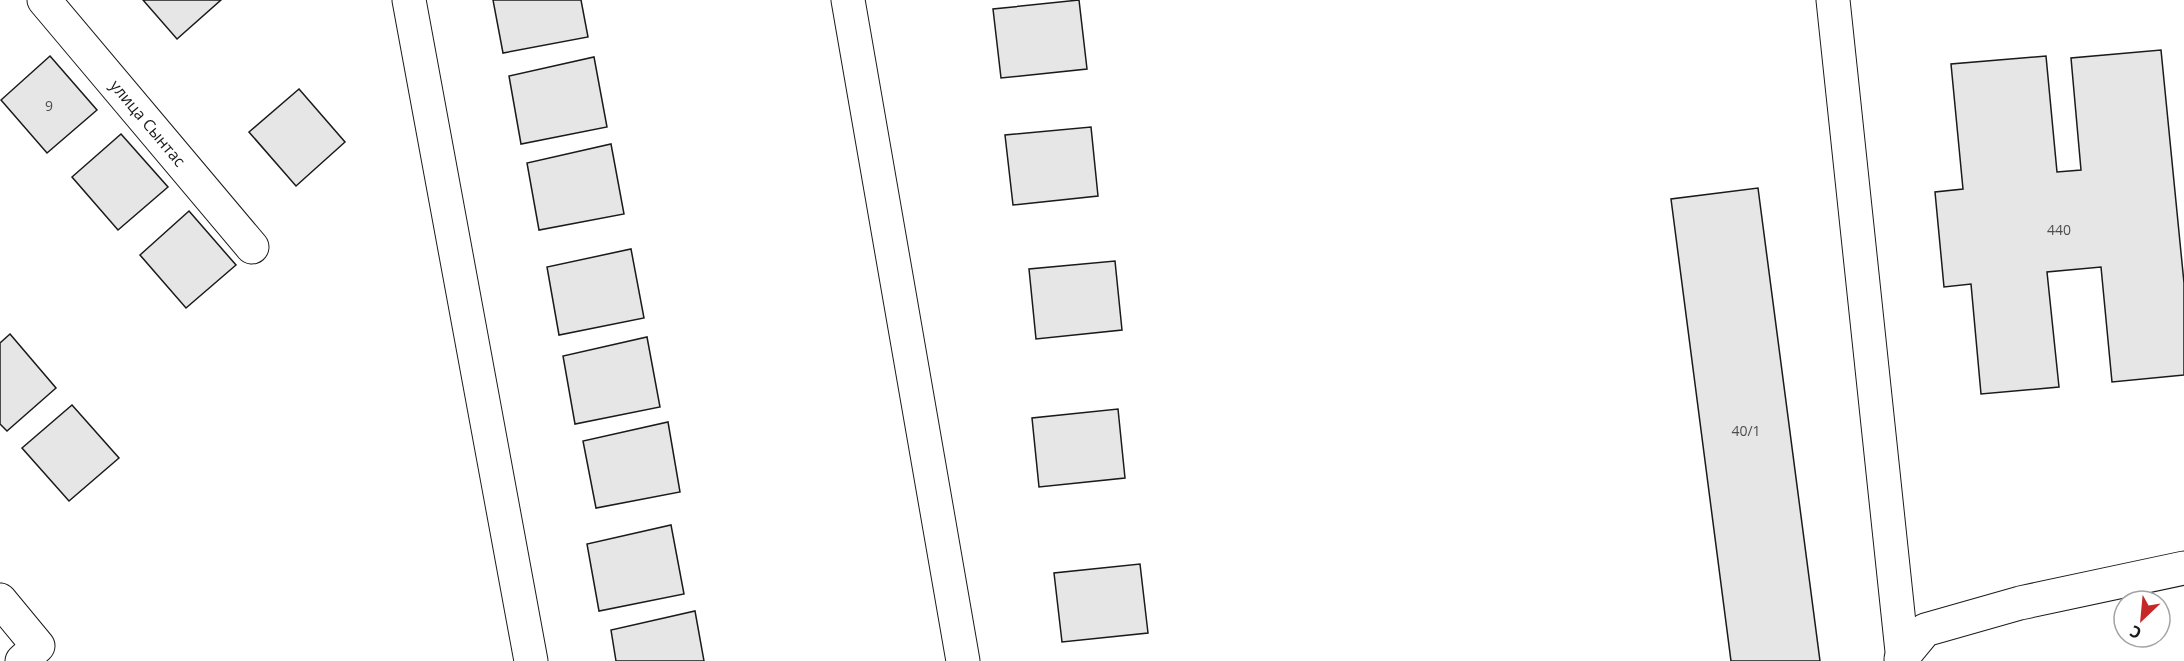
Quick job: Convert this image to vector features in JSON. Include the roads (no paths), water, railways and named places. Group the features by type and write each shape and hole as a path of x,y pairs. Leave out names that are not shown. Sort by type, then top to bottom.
{"street":[{"name":"улица Сынтас","path":"44,0 252,247"},
{"path":"409,0 531,661"},
{"path":"848,0 963,661"},
{"path":"1833,0 1902,660"},
{"path":"1902,660 1926,630 2020,603 2184,568"},
{"path":"0,600 30,653"}]}
